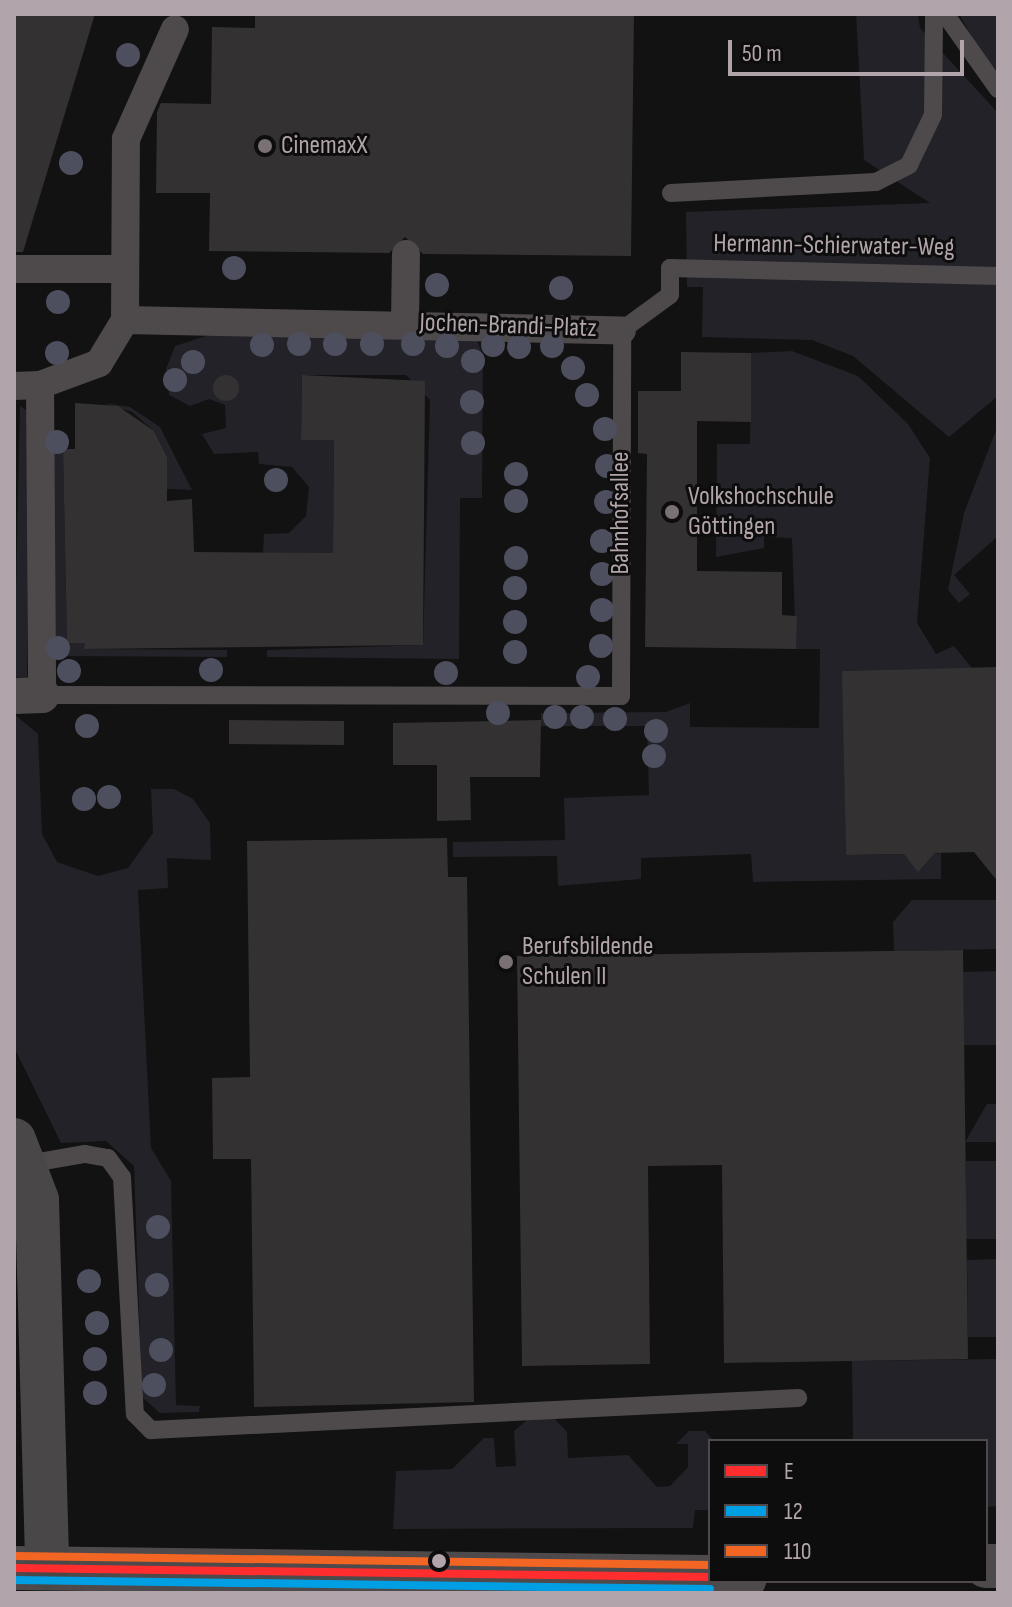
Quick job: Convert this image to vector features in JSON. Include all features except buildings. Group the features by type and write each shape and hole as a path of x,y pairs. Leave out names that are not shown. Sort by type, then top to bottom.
{"main road":[{"path":"20,1152 37,1200 37,1576"},
{"path":"14,1470 39,1379"}],"street":[{"path":"28,695 27,386 99,363 125,320 126,139 176,21"},
{"name":"Jochen-Brandi-Platz","path":"405,323 406,254"},
{"path":"14,269 125,269"},
{"name":"Jochen-Brandi-Platz","path":"125,320 405,323 622,330"},
{"path":"37,1576 694,1583"},
{"path":"723,1593 744,1583"}],"lane":[{"path":"671,193 876,182 909,165 933,115 934,14"},
{"path":"945,14 998,89"},
{"name":"Hermann-Schierwater-Weg","path":"670,268 998,276"},
{"name":"Jochen-Brandi-Platz","path":"622,330 670,295 670,268"},
{"name":"Bahnhofsallee","path":"28,695 621,696 622,330"},
{"path":"20,1152 85,1154 108,1158 122,1177 135,1414 151,1430 798,1398"}],"shaded area":[{"path":"856,14 918,14 920,28 998,113 998,396 949,437 853,356 812,340 702,337 703,287 687,287 686,212 930,203 864,160"},
{"path":"959,14 998,14 998,72 980,51"},
{"path":"209,335 475,336 483,355 482,498 460,498 459,659 267,657 267,650 423,645 430,400 406,375 302,375 301,440 334,440 333,553 263,553 264,534 289,533 306,516 309,487 292,467 259,464 258,452 214,454 202,434 226,428 225,405 209,399 190,406 169,395 166,369 175,346"},
{"path":"792,351 858,376 908,424 930,458 917,623 936,654 954,646 972,668 843,671 846,855 909,854 923,866 929,854 941,853 941,879 753,882 751,854 641,858 641,879 558,886 557,856 453,857 453,842 565,840 564,798 649,795 647,726 541,726 541,713 666,712 690,703 690,727 819,728 820,649 796,649 792,538 764,537 764,548 716,557 717,444 750,444 751,353"},
{"path":"104,403 130,407 160,427 192,490 167,489 167,457 154,431 132,412"},
{"path":"20,406 29,412 27,677 14,677"},
{"path":"998,425 998,536 954,575 970,594 959,603 948,590 964,513"},
{"path":"52,449 63,449 67,642 85,643 85,649 227,650 227,657 50,656"},
{"path":"14,714 38,734 42,834 57,862 98,876 128,868 153,833 151,789 174,789 193,799 210,823 211,860 167,858 168,888 138,890 151,1148 171,1181 176,1405 200,1406 199,1412 160,1413 142,1397 134,1166 106,1141 61,1143 14,1047"},
{"path":"912,900 998,900 998,949 894,951 893,922"},
{"path":"998,971 998,1045 964,1045 963,972"},
{"path":"987,1104 998,1104 998,1142 965,1142"},
{"path":"966,1161 998,1161 998,1239 966,1239"},
{"path":"998,1259 998,1337 968,1337 967,1260"},
{"path":"998,1359 998,1506 988,1507 988,1439 853,1439 852,1361"},
{"path":"533,1415 552,1416 567,1432 568,1458 628,1455 657,1487 670,1486 688,1467 688,1444 676,1444 689,1431 705,1431 712,1439 708,1439 708,1510 695,1510 693,1528 393,1529 396,1471 452,1469 484,1438 494,1438 496,1467 516,1466 514,1431"}],"transit line":[{"name":"110","path":"14,1556 708,1565"},
{"name":"E","path":"14,1568 708,1577"},
{"name":"12","path":"14,1580 710,1589"}],"place":[{"name":"CinemaxX","path":"265,146"},
{"name":"Volkshochschule Göttingen","path":"672,512"},
{"name":"Berufsbildende Schulen II","path":"506,962"}]}
